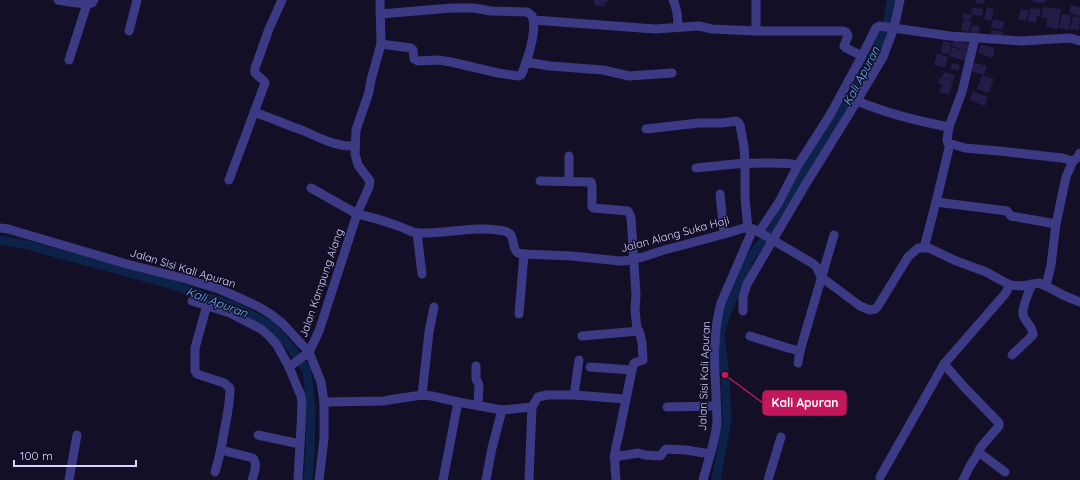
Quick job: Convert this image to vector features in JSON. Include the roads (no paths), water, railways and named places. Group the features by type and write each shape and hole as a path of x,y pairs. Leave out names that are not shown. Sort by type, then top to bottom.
{"street":[{"path":"58,0 74,3 90,2 69,60"},
{"path":"129,30 137,0"},
{"path":"229,180 265,83 255,73 255,68 282,0"},
{"path":"357,214 369,187 370,181 358,165 355,154 356,130 369,92 381,44 380,0"},
{"path":"673,0 678,17 678,27"},
{"path":"756,0 756,32"},
{"path":"761,234 804,187 884,57 900,0"},
{"path":"380,14 452,8 527,12 531,15 533,20 534,30 528,57 521,75 518,76 438,60 418,61 414,58 412,48 381,44"},
{"path":"533,20 655,30 699,26 712,29 756,32 843,31 846,32 848,36 844,46 862,56"},
{"path":"743,311 743,297 751,278 761,234 798,165 830,115 862,56 874,30 879,26 975,38 1022,41 1070,38 1080,41"},
{"path":"975,38 962,92 949,127 948,143 970,149 1062,158 1073,161"},
{"path":"526,62 550,66 603,70 629,76 672,73"},
{"path":"857,101 910,118 949,127"},
{"path":"254,112 331,142 345,146 355,146"},
{"path":"646,129 699,123 738,122 740,125 744,147 745,198 761,234 812,263 816,266 821,277 865,309 872,310 878,306 908,257 918,248 929,248 954,260 986,272 1010,286 1039,283 1080,302"},
{"path":"924,248 950,144"},
{"path":"1046,286 1051,265 1056,224 1066,177 1073,161 1080,153"},
{"path":"569,156 570,182"},
{"path":"696,168 745,163 781,163 798,165"},
{"path":"540,181 590,182 592,187 592,205 594,208 629,212 634,260 636,294 635,311 637,328 642,343 643,360 634,363 618,438 614,449 616,480"},
{"path":"311,188 357,214 417,233 482,228 509,232 512,235 516,251 524,254 519,314"},
{"path":"720,194 724,234"},
{"path":"936,202 1007,211 1011,216 1056,224"},
{"name":"Jalan Kampung Alang","path":"306,354 319,331 357,214"},
{"name":"Jalan Sisi Kali Apuran","path":"0,228 219,289 248,302 283,324 306,354 320,382 324,402 324,439 319,480"},
{"name":"Jalan Alang Suka Haji","path":"524,254 572,256 627,261 744,228 761,234"},
{"path":"417,233 422,274"},
{"name":"Jalan Sisi Kali Apuran","path":"703,480 717,423 715,340 721,303 761,234"},
{"path":"798,363 800,351 834,235"},
{"path":"1012,355 1033,335 1031,328 1023,315 1023,310 1032,284"},
{"path":"880,478 944,364 1005,294 1010,286"},
{"path":"192,301 230,313 261,329 274,341 291,365 301,396 302,404 298,480"},
{"path":"207,305 195,348 194,368 197,374 224,383 230,388 230,402 221,450 215,472"},
{"path":"422,395 429,332 434,307"},
{"path":"582,336 639,331"},
{"path":"750,336 800,351"},
{"path":"291,365 306,354"},
{"path":"574,395 578,360"},
{"path":"944,364 999,423 999,426 981,446 980,452 970,466 963,480"},
{"path":"476,366 476,379 479,385 478,405"},
{"path":"590,367 632,370"},
{"path":"324,402 383,401 422,395 502,410 532,407"},
{"path":"529,480 532,407 538,397 574,395 626,399"},
{"path":"443,480 458,402"},
{"path":"667,407 716,406"},
{"path":"486,480 492,448 502,410"},
{"path":"69,480 77,435"},
{"path":"258,435 300,444"},
{"path":"768,480 781,437"},
{"path":"614,456 638,453 661,456 666,449 686,450 710,454"},
{"path":"221,450 253,458 255,470 252,480"},
{"path":"980,452 1005,472"}],"waterway":[{"name":"Kali Apuran","path":"716,480 727,420 725,375 720,335 726,314 749,260 772,231 814,155 850,100 875,52 888,21 891,0"},
{"name":"Kali Apuran","path":"0,240 27,245 170,284 239,308 272,326 292,349 307,371 311,409 308,480"}],"place":[{"name":"Kali Apuran","path":"725,375"}]}
